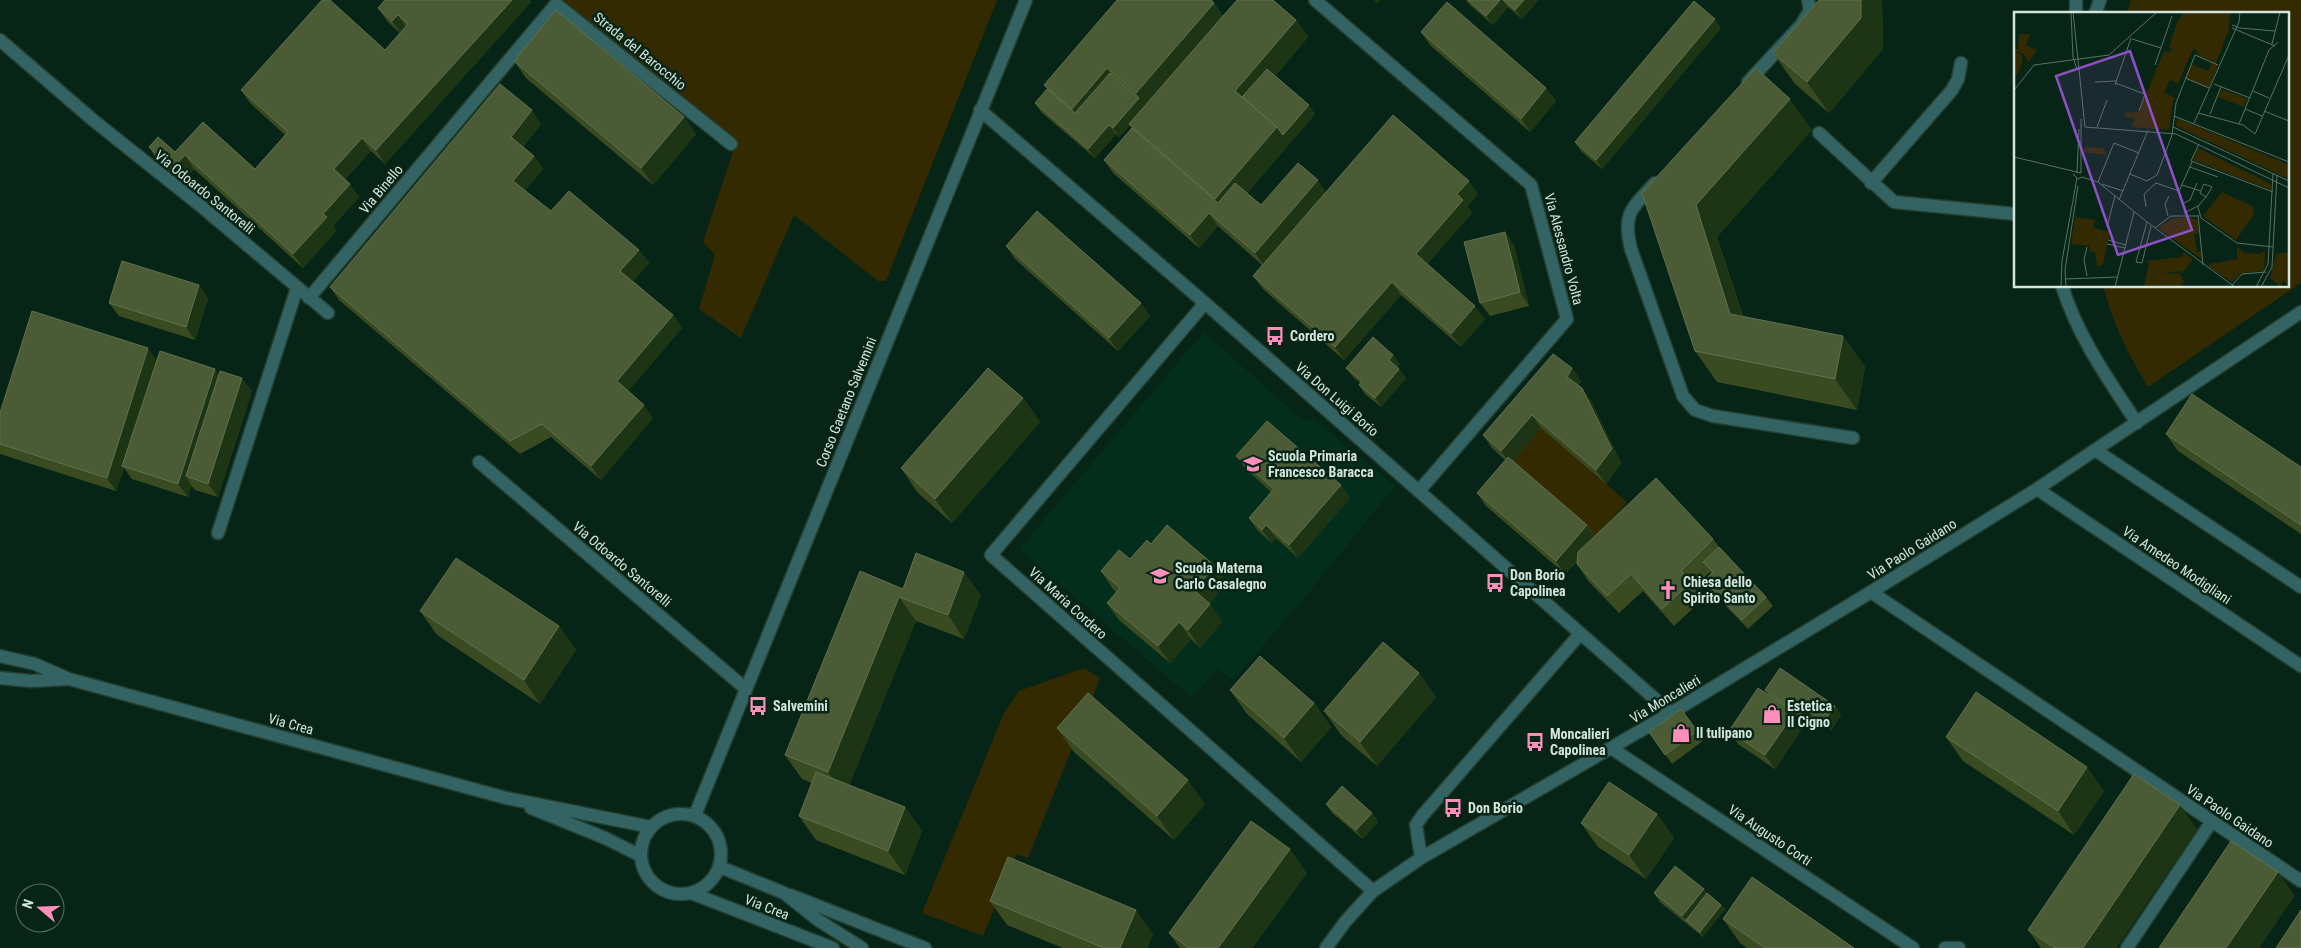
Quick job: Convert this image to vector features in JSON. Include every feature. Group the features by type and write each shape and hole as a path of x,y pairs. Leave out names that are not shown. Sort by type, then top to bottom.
{"street":[{"name":"Corso Gaetano Salvemini","path":"695,815 1026,0"},
{"name":"Via Alessandro Volta","path":"1316,0 1531,185 1567,319 1419,491"},
{"path":"1742,89 1801,25 1810,10 1808,0"},
{"path":"2096,12 2100,0"},
{"name":"Strada del Barocchio","path":"477,98 556,4 731,144"},
{"name":"Via Odoardo Santorelli","path":"0,40 328,313"},
{"path":"1872,183 1952,90 1958,79 1961,62"},
{"name":"Via Binello","path":"309,298 477,98"},
{"name":"Via Don Luigi Borio","path":"980,110 1419,491 1671,714"},
{"path":"1819,133 1894,202 2014,214"},
{"path":"1664,174 1631,209 1626,230 1683,396 1695,410 1713,416 1853,438"},
{"path":"218,533 298,288"},
{"path":"2063,288 2070,312 2083,340 2137,423"},
{"name":"Via Maria Cordero","path":"1205,304 992,555 1373,891"},
{"name":"Via Paolo Gaidano","path":"2301,312 2037,489 1871,592 2212,821 2243,848 2301,881"},
{"path":"2095,450 2301,587"},
{"name":"Via Odoardo Santorelli","path":"479,462 746,689"},
{"name":"Via Amedeo Modigliani","path":"2037,489 2301,666"},
{"name":"Via Moncalieri","path":"1326,948 1345,922 1373,891 1421,858 1671,714 1871,592"},
{"path":"1421,858 1416,825 1419,820 1580,634"},
{"name":"Via Crea","path":"0,656 35,664 69,679 506,798 651,827"},
{"name":"Via Crea","path":"0,678 31,681 69,679"},
{"name":"Via Augusto Corti","path":"1611,748 1913,948"},
{"name":"Via Crea","path":"506,798 605,838 641,856"},
{"path":"671,814 695,815 706,821 718,836 722,854 720,867 713,879 703,888 691,893 677,894 664,890 652,882 644,870 641,856 645,836 660,819 671,814"},
{"path":"2128,948 2212,821"},
{"name":"Via Crea","path":"720,867 925,948"},
{"name":"Via Crea","path":"691,893 833,948"},
{"name":"Via Crea","path":"784,893 818,920 862,948"},
{"path":"1946,948 1951,946 1959,948"}],"shaded area":[{"path":"561,0 997,0 886,281 878,281 794,215 741,338 699,309 715,255 703,242 737,140"},
{"path":"2131,0 2301,0 2301,283 2148,387 2122,338 2104,288 2288,288 2288,12 2128,12"},
{"path":"1204,332 1301,419 1316,420 1395,486 1301,602 1233,680 1218,668 1192,698 1019,549"},
{"path":"1541,428 1627,502 1596,538 1510,464"},
{"path":"1084,668 1100,678 1028,858 1017,854 983,936 922,913 1004,713 1019,691"}],"building":[{"path":"322,0 330,0 385,50 408,24 398,15 392,21 378,8 385,0 512,0 376,150 362,138 334,169 350,184 323,214 327,217 293,254 185,155 172,169 149,147 158,137 175,152 203,122 255,169 288,132 241,90"},
{"path":"1117,0 1211,0 1214,3 1136,93 1107,68 1072,109 1044,85"},
{"path":"1237,0 1273,0 1296,20 1235,91 1277,127 1215,199 1129,124"},
{"path":"1468,0 1500,0 1486,16"},
{"path":"1503,0 1524,0 1515,10"},
{"path":"1819,0 1861,0 1861,18 1807,82 1773,53"},
{"path":"1694,1 1715,19 1596,160 1575,142"},
{"path":"1447,2 1546,88 1521,119 1421,32"},
{"path":"556,10 684,117 641,168 514,61"},
{"path":"1756,68 1790,99 1696,205 1730,314 1843,336 1835,379 1695,351 1642,193"},
{"path":"1267,69 1309,105 1283,135 1277,127 1242,97"},
{"path":"1110,73 1139,98 1113,128 1109,125 1088,149 1035,103 1047,89 1075,113"},
{"path":"500,84 532,110 511,137 534,156 513,181 551,211 569,191 639,250 620,271 673,315 617,381 644,405 591,466 542,424 510,441 330,287"},
{"path":"1393,115 1469,181 1457,194 1463,200 1416,254 1475,306 1451,334 1392,282 1335,347 1253,276"},
{"path":"1132,128 1218,203 1235,183 1261,205 1298,163 1318,180 1255,253 1209,213 1190,235 1104,160"},
{"path":"1037,211 1141,303 1109,338 1006,246"},
{"path":"1505,232 1520,292 1480,303 1464,242"},
{"path":"122,261 199,285 186,327 109,303"},
{"path":"32,311 148,348 107,478 0,444 0,413"},
{"path":"1373,337 1393,355 1389,360 1399,369 1375,398 1359,385 1362,381 1346,368"},
{"path":"160,351 215,369 178,484 122,466"},
{"path":"1553,354 1572,368 1567,377 1582,388 1612,449 1596,470 1532,415 1501,451 1483,435"},
{"path":"988,368 1023,398 935,499 901,468"},
{"path":"220,371 242,378 208,484 186,476"},
{"path":"2192,394 2301,467 2301,525 2166,434"},
{"path":"1267,421 1341,485 1289,545 1266,525 1262,530 1249,518 1274,489 1236,456"},
{"path":"1508,457 1587,525 1556,561 1477,493"},
{"path":"1656,478 1713,539 1681,571 1691,582 1662,609 1631,574 1607,596 1577,564 1578,552"},
{"path":"1167,525 1215,566 1194,590 1210,604 1188,630 1179,622 1158,646 1107,603 1120,588 1101,571 1119,550 1130,559 1147,540 1151,544"},
{"path":"1719,547 1766,597 1742,620 1704,581 1713,572 1703,562"},
{"path":"916,553 964,572 948,615 899,597 828,772 785,755 860,571 903,589"},
{"path":"456,558 559,626 524,680 420,611"},
{"path":"1383,642 1419,673 1360,742 1324,711"},
{"path":"1260,656 1314,703 1284,738 1230,690"},
{"path":"1780,668 1835,706 1824,721 1806,709 1801,715 1765,690"},
{"path":"1758,688 1795,712 1765,755 1729,731"},
{"path":"1976,692 2087,767 2058,811 1946,737"},
{"path":"1088,693 1188,780 1157,816 1057,728"},
{"path":"1681,709 1697,731 1665,755 1649,732"},
{"path":"816,772 905,807 888,851 799,816"},
{"path":"2134,774 2180,805 2083,948 2055,948 2028,930"},
{"path":"1609,782 1657,814 1629,855 1581,823"},
{"path":"1342,786 1372,813 1356,830 1326,804"},
{"path":"1251,821 1290,849 1218,948 1189,948 1169,933"},
{"path":"2231,841 2278,872 2226,948 2159,948"},
{"path":"1008,857 1136,910 1120,948 1104,948 990,901"},
{"path":"1675,866 1704,889 1682,916 1654,893"},
{"path":"1752,877 1854,948 1765,948 1723,919"},
{"path":"1707,893 1721,905 1700,932 1686,920"},
{"path":"2301,910 2301,948 2276,948"}],"place":[{"name":"Cordero","path":"1275,336"},
{"name":"Scuola Primaria Francesco Baracca","path":"1253,464"},
{"name":"Scuola Materna Carlo Casalegno","path":"1160,576"},
{"name":"Don Borio Capolinea","path":"1495,583"},
{"name":"Chiesa dello Spirito Santo","path":"1668,590"},
{"name":"Salvemini","path":"758,706"},
{"name":"Estetica Il Cigno","path":"1772,714"},
{"name":"Il tulipano","path":"1681,733"},
{"name":"Moncalieri Capolinea","path":"1535,742"},
{"name":"Don Borio","path":"1453,808"}]}
